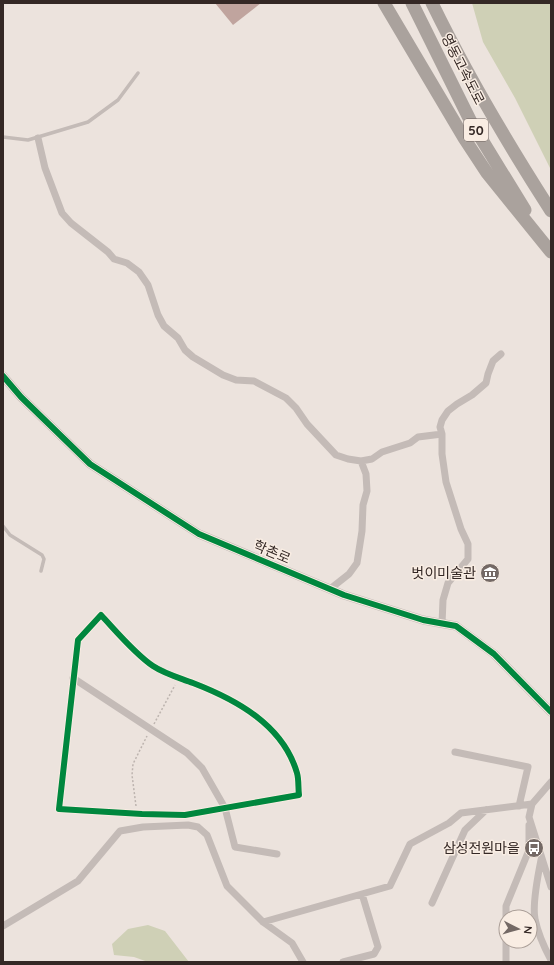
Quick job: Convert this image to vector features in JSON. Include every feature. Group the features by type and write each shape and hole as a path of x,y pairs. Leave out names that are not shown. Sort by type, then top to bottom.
{"highway":[{"path":"384,3 475,155 507,199 551,251"},
{"name":"영동고속도로","path":"412,3 471,122 508,184 551,251"},
{"name":"영동고속도로","path":"432,3 486,105 551,211"}],"street":[{"path":"38,138 45,168 62,213 71,223 108,252 114,259 127,263 139,272 148,285 158,315 164,326 178,338 189,354 193,357 223,375 236,380 254,381 286,398 296,408 307,424 336,455 348,459 361,461 372,460 382,452 410,443 418,437 442,434"},
{"path":"442,624 443,600 448,583 468,559 468,544 461,529 446,482 442,454 442,434 440,427 442,420 448,411 472,395 486,383 493,361 501,354"},
{"name":"학촌로","path":"3,376 21,396 90,464 199,534 344,595 423,620 456,626 494,654 551,712"},
{"path":"330,589 349,574 357,563 360,548 363,505 367,491 366,474 361,461"},
{"path":"101,615 130,646 153,666 179,678 222,695 244,707 266,723 285,747 297,774 299,795 185,815 139,814 60,809 78,640 101,615"},
{"path":"73,678 187,753 202,768 224,808 235,847 277,854"},
{"path":"455,752 528,767 519,806"},
{"path":"506,909 529,850 529,817 532,804 551,782"},
{"path":"263,922 390,886 410,844 449,823 461,813 532,804"},
{"path":"432,903 465,830 486,810"},
{"path":"139,814 143,828"},
{"path":"529,817 551,887"},
{"path":"3,926 78,881 120,831 188,825 198,827 207,835 227,886 263,922 292,943 303,962"},
{"path":"542,857 536,888 534,918 541,940 551,960"},
{"path":"342,962 374,954 378,947 362,894"},
{"path":"506,949 506,962"}],"lane":[{"path":"3,138 28,140 88,122 118,100 138,73"},
{"path":"3,526 10,535 42,555 44,558 41,571"},
{"path":"3,535 10,535"}],"path":[{"path":"139,814 132,776 133,764 179,678"}],"green space":[{"path":"472,3 551,3 551,170 515,98 483,42"},
{"path":"148,925 165,931 189,962 148,962 134,957 114,955 112,944 128,929"}],"building":[{"path":"215,3 261,3 233,25"}],"cycle path":[{"path":"3,376 21,397 90,464 199,534 344,595 423,620 456,626 494,654 551,712"},
{"path":"101,615 133,649 153,666 168,674 226,697 242,706 270,728 281,741 290,756 298,776 299,795 185,815 59,809 78,640 101,615"}],"place":[{"name":"벗이미술관","path":"490,573"},
{"name":"삼성전원마을","path":"534,848"}]}
